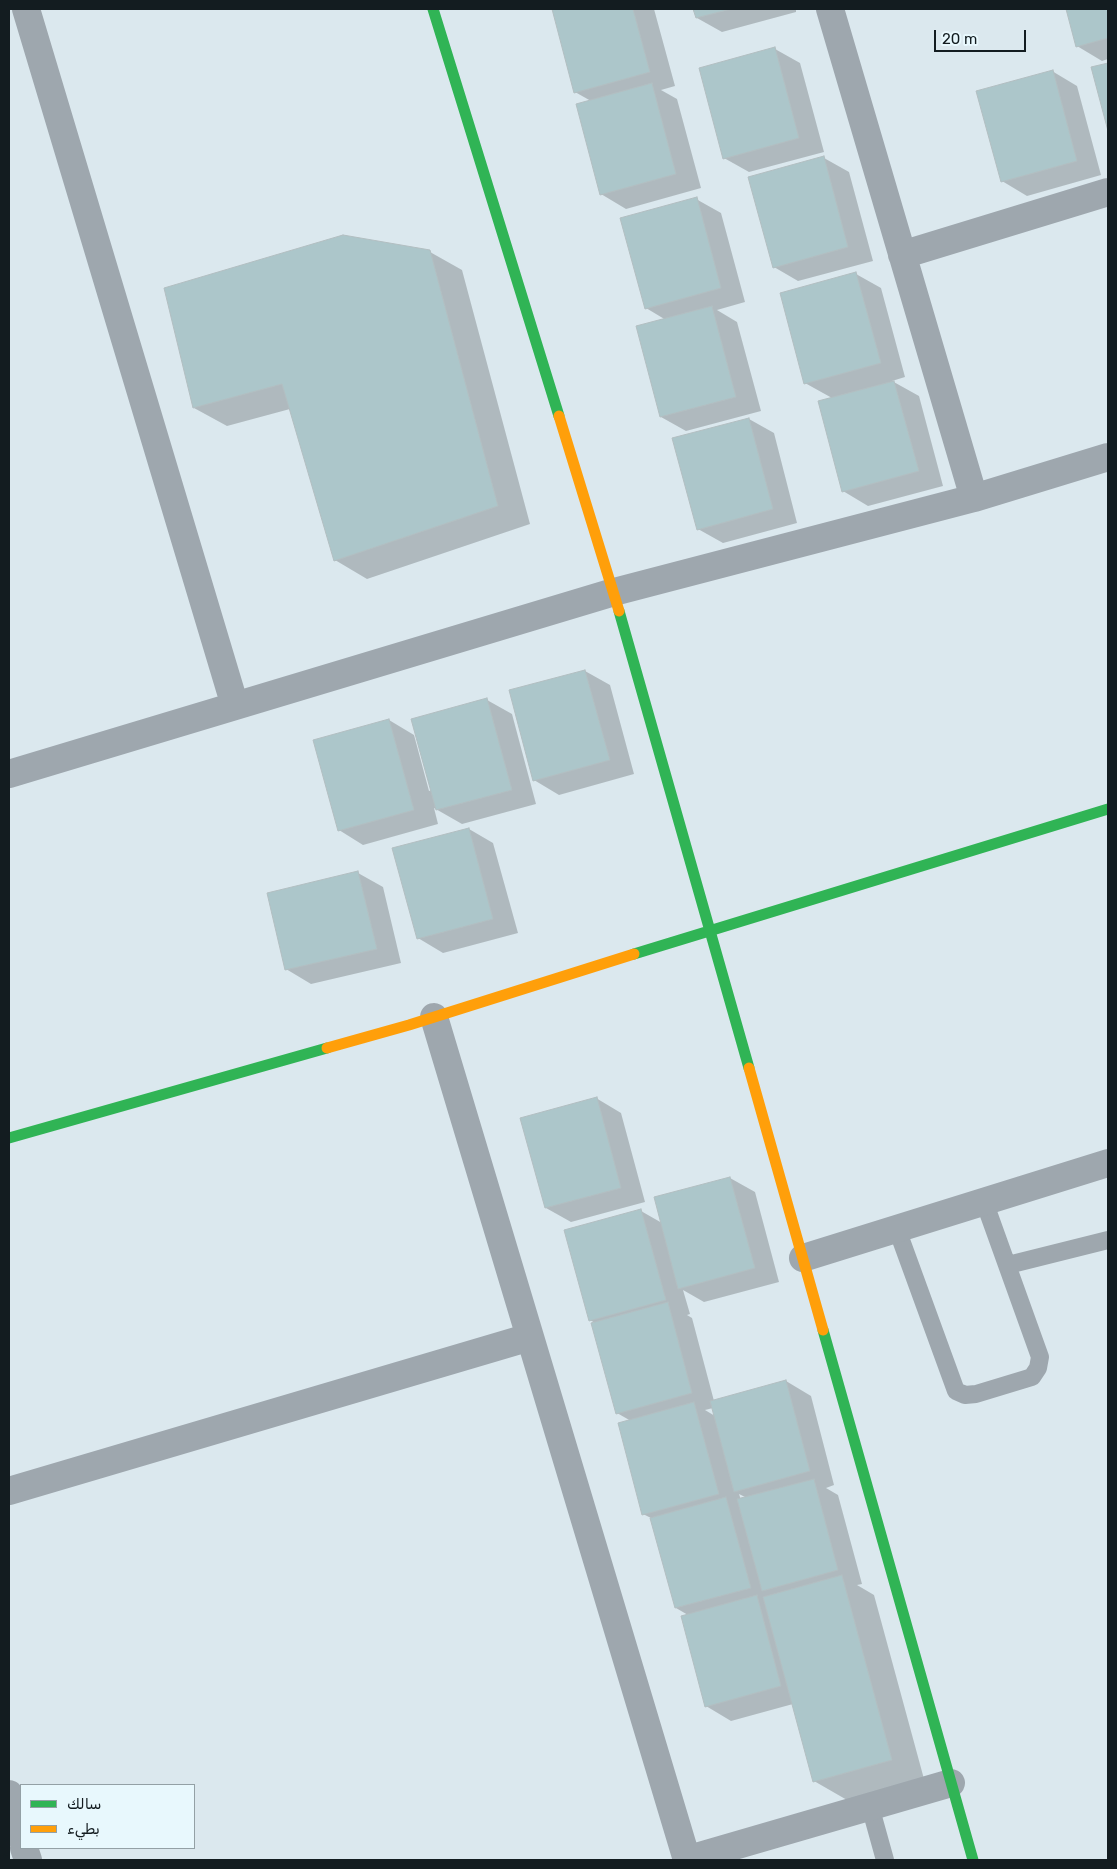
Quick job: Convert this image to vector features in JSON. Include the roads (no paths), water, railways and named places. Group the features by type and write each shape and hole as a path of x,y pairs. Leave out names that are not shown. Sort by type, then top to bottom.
{"street":[{"path":"26,9 235,706"},
{"path":"433,9 614,592 973,1860"},
{"path":"830,9 974,498"},
{"path":"902,255 1108,192"},
{"path":"9,774 614,592 974,498 1108,457"},
{"path":"9,1138 434,1017 709,930 1108,809"},
{"path":"434,1017 687,1860 951,1783"},
{"path":"803,1258 1108,1163"},
{"path":"9,1491 530,1337"},
{"path":"9,1794 20,1833"}],"lane":[{"path":"897,1229 956,1391 965,1395 976,1394 1032,1377 1038,1368 1040,1357 984,1201"},
{"path":"1008,1265 1108,1240"},
{"path":"870,1806 885,1860"}]}
